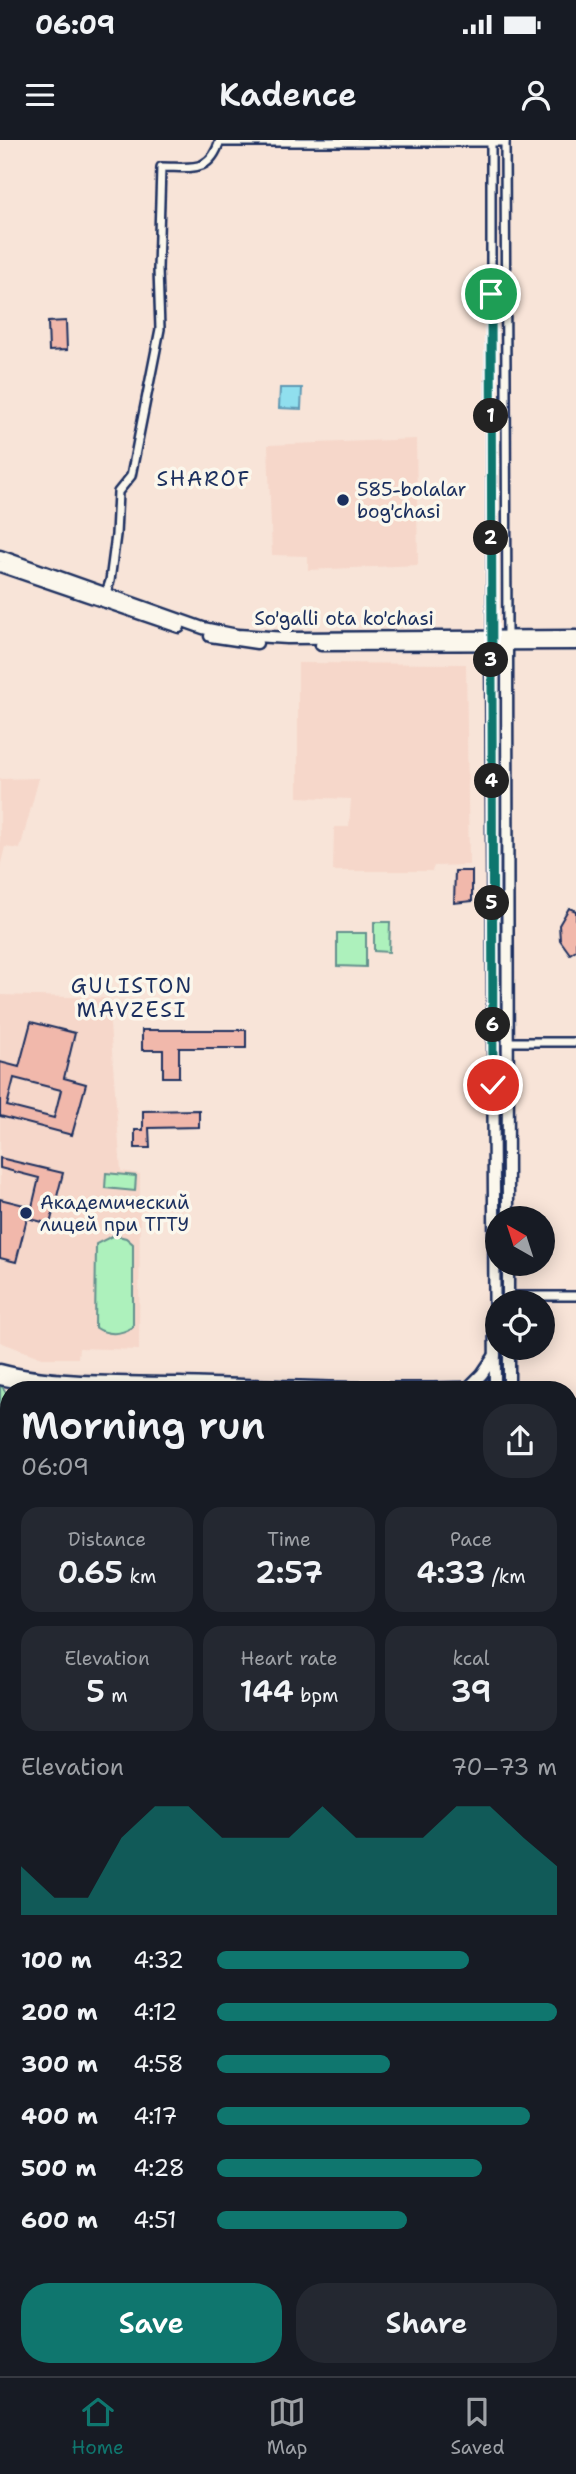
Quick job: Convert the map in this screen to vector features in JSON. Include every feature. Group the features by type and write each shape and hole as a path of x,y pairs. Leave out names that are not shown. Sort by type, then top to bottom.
{"main road":[{"name":"So'galli ota ko'chasi","path":"0,556 104,598"},
{"name":"So'galli ota ko'chasi","path":"0,566 203,628 249,636 491,639 576,636"},
{"path":"491,639 494,1290"},
{"name":"So'galli ota ko'chasi","path":"507,639 576,644"},
{"path":"507,639 508,1206"},
{"path":"492,960 508,960"},
{"path":"492,972 508,971"},
{"path":"493,1042 508,1042"},
{"path":"475,1381 492,1360"},
{"path":"496,1360 499,1381"},
{"path":"502,1381 506,1360"},
{"path":"0,1370 32,1376 127,1381"}],"street":[{"path":"104,598 116,535 118,492 131,476 160,329 160,167 201,167 208,164 217,152 220,141 505,141 507,639"},
{"path":"491,141 491,639"},
{"path":"491,370 506,371"},
{"path":"491,532 507,532"},
{"path":"508,1042 576,1042"},
{"path":"555,1297 576,1296"}],"shaded area":[{"name":"585-bolalar bog'chasi","path":"416,439 418,565 308,570 308,556 272,555 268,445"},
{"path":"298,663 466,664 469,865 434,866 432,871 333,871 334,827 349,827 351,799 298,797"},
{"path":"39,778 20,849 5,847 0,867 0,779"},
{"path":"0,995 108,998 121,1171 140,1174 139,1350 79,1348 78,1358 42,1358 0,1342"}],"green space":[{"path":"374,922 390,922 389,952 374,951"},
{"path":"337,933 366,933 366,967 337,966"},
{"path":"106,1173 136,1176 135,1191 105,1188"},
{"path":"114,1235 126,1238 133,1244 133,1327 114,1333 95,1327 96,1244"}],"water":[{"path":"280,388 302,388 301,409 279,408"}],"building":[{"path":"66,321 67,350 49,351 48,322"},
{"path":"455,871 472,871 472,901 454,903"},
{"path":"569,908 576,911 576,950 570,954 560,940 559,925"},
{"path":"31,1022 75,1033 64,1078 86,1084 72,1135 0,1116 0,1062 19,1067","holes":["14,1078 61,1090 54,1118 7,1106"]},
{"path":"142,1030 246,1030 246,1048 179,1048 179,1077 163,1077 163,1050 142,1050"},
{"path":"199,1110 199,1127 149,1128 150,1148 135,1148 135,1130 143,1130 143,1111"},
{"name":"Академический лицей при ТГТУ","path":"0,1158 63,1173 50,1224 27,1218 16,1262 0,1258 0,1199 32,1207 39,1178 0,1168"}],"place":[{"name":"585-bolalar bog'chasi","path":"343,500"},
{"name":"Академический лицей при ТГТУ","path":"26,1213"}],"district":[{"name":"SHAROF","path":"204,479"},
{"name":"GULISTON MAVZESI","path":"132,998"}],"route":[{"path":"491,294 493,1085"}]}
